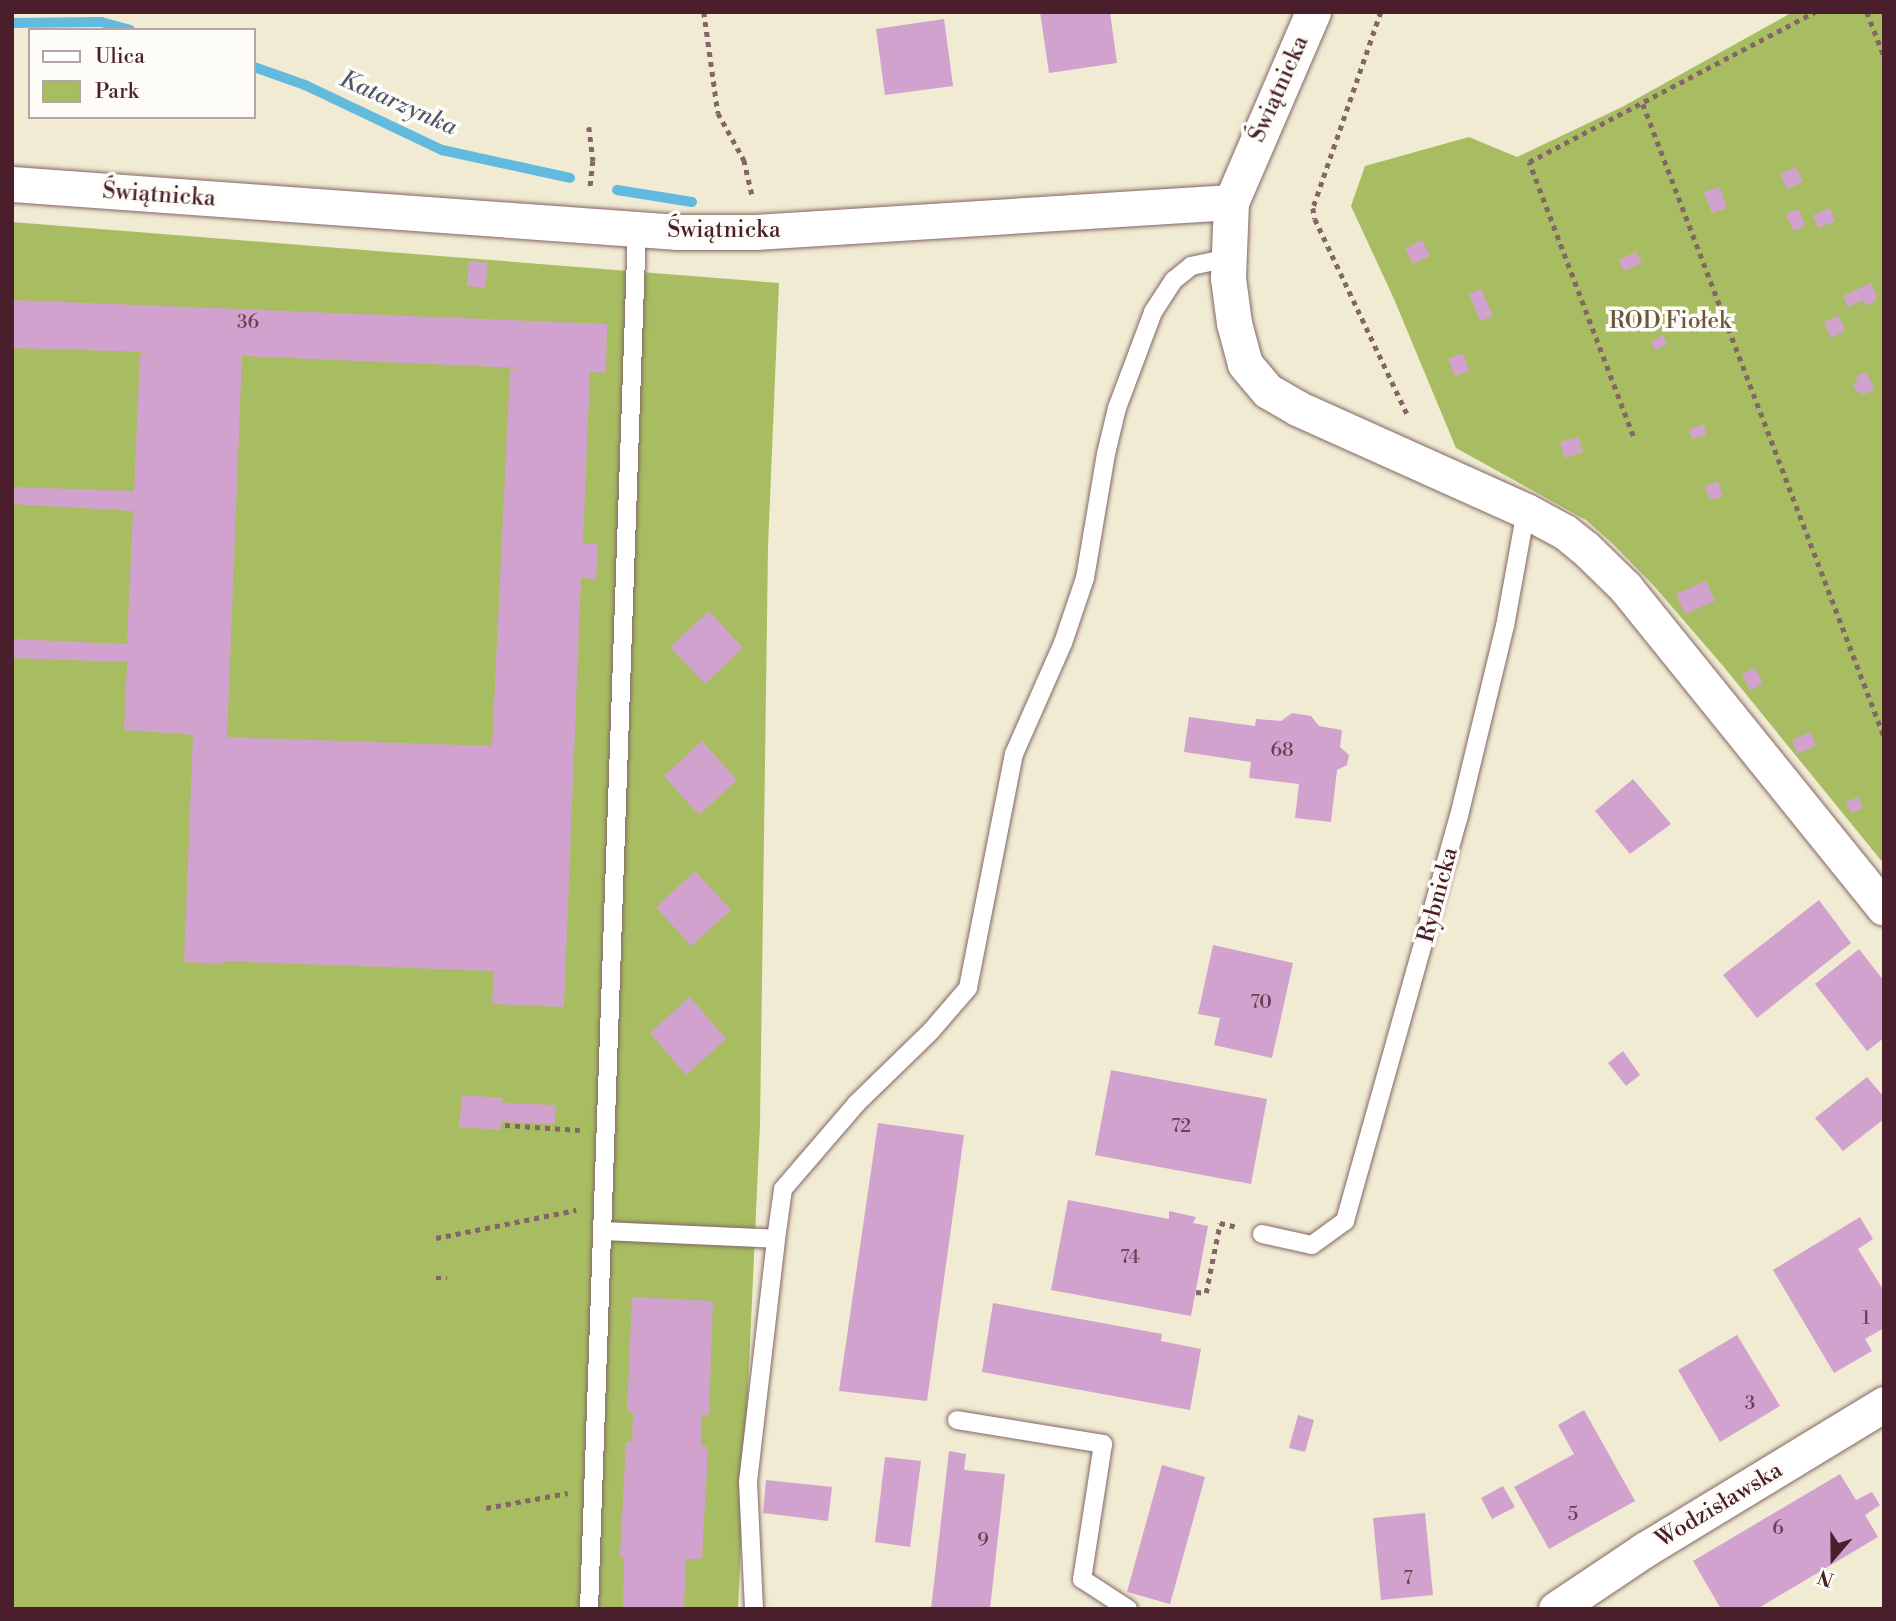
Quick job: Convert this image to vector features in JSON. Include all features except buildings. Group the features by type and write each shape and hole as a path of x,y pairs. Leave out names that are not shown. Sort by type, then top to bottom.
{"street":[{"name":"Świątnicka","path":"12,184 638,229 755,232 1231,202 1313,12"},
{"path":"1231,202 1229,258 1234,323 1245,364 1268,391 1297,408 1526,511 1565,532 1625,587 1884,908"},
{"name":"Wodzisławska","path":"1556,1609 1644,1550 1884,1405"}],"lane":[{"path":"589,1609 638,229"},
{"path":"754,1609 748,1482 783,1189 856,1104 931,1031 968,988 1014,754 1063,643 1085,578 1106,454 1117,408 1153,312 1174,280 1191,266 1229,258"},
{"name":"Rybnicka","path":"1262,1234 1312,1245 1345,1221 1458,820 1505,626 1526,511"},
{"path":"603,1231 776,1239"},
{"path":"957,1420 1103,1444 1082,1579 1128,1609"}],"path":[{"path":"704,12 718,114 744,160 752,198"},
{"path":"1381,12 1313,208 1315,219 1414,429"},
{"path":"1633,436 1530,162 1815,12"},
{"path":"1867,12 1884,56"},
{"path":"1643,104 1884,736"},
{"path":"585,225 593,161 589,127"},
{"path":"505,1125 573,1128 587,1135"},
{"path":"436,1238 584,1209 591,1209 590,1231 603,1231"},
{"path":"1196,1292 1206,1293 1220,1223 1262,1234"},
{"path":"436,1278 447,1278"},
{"path":"486,1508 579,1491"}],"green space":[{"name":"ROD Fiołek","path":"1793,12 1884,12 1884,864 1723,666 1654,586 1613,544 1586,520 1456,448 1394,299 1351,206 1365,166 1469,137 1517,157 1622,107"},
{"path":"12,222 779,283 768,547 760,1124 738,1609 12,1609"}],"waterway":[{"name":"Katarzynka","path":"12,23 101,22 123,28"},
{"name":"Katarzynka","path":"256,68 305,85 442,150 570,178"},
{"name":"Katarzynka","path":"617,190 692,202"}]}
